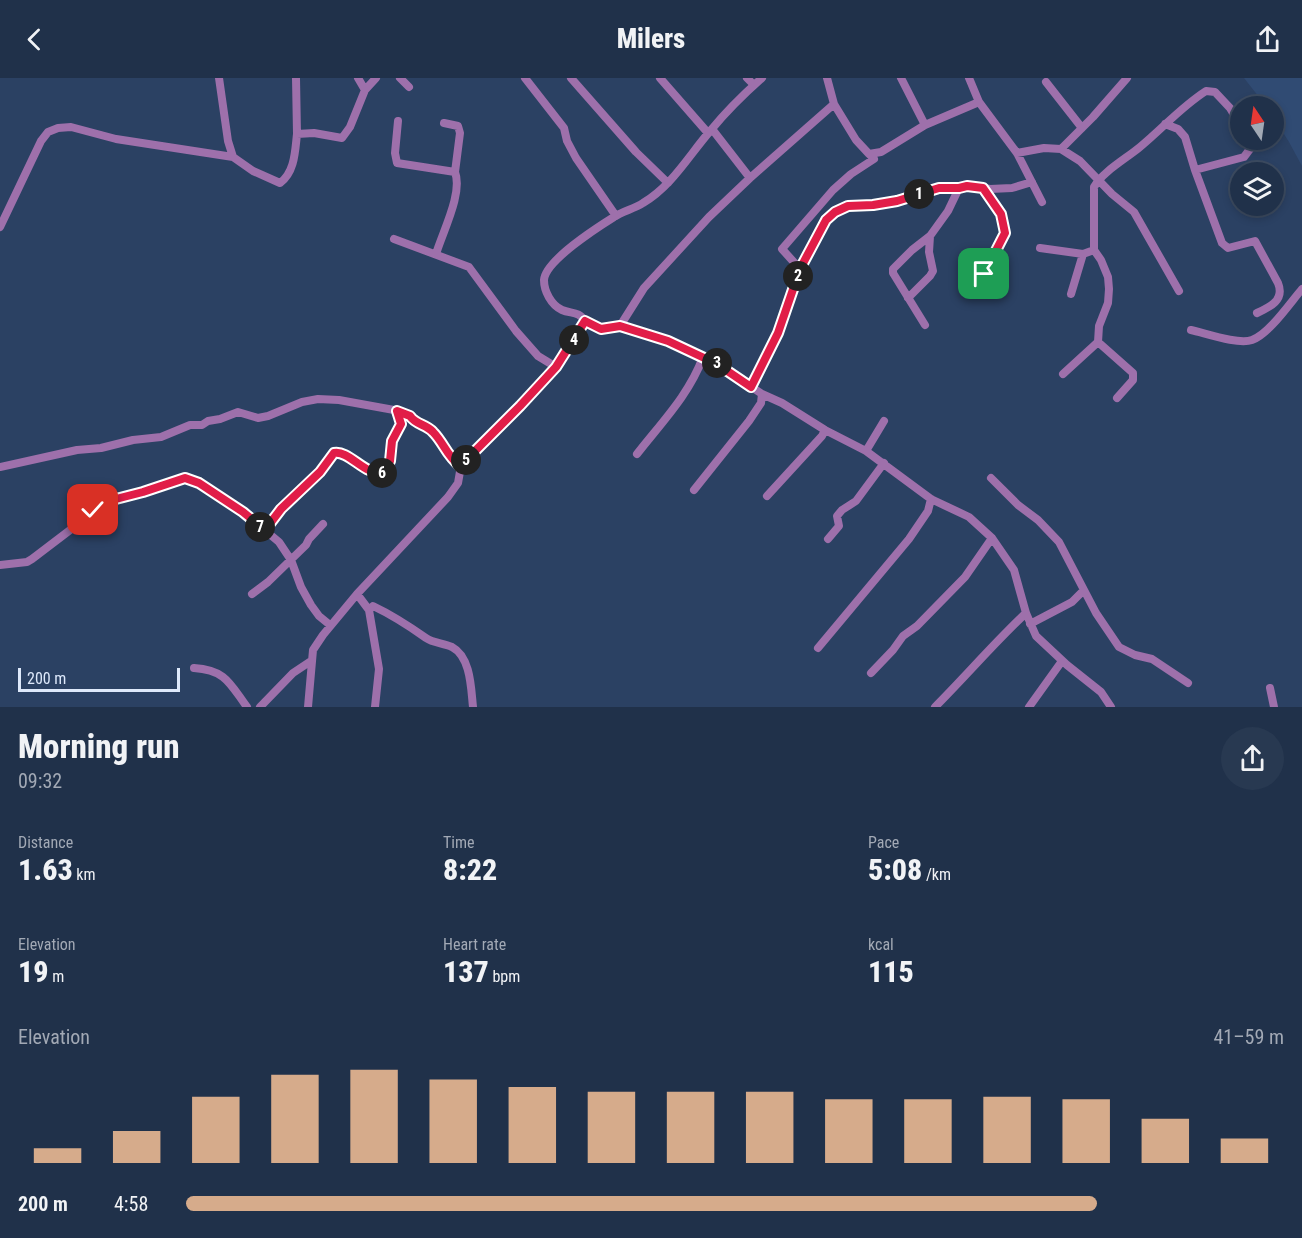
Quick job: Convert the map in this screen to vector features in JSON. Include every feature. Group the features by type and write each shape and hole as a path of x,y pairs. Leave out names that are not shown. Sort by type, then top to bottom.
{"street":[{"path":"219,78 225,123 233,157"},
{"path":"0,227 41,141 48,132 58,128 71,127 116,139 194,149 233,157 253,171 280,183 288,175 292,166 297,134 296,78"},
{"path":"358,78 365,90"},
{"path":"297,134 314,133 342,138 351,127 365,90 376,78"},
{"path":"400,78 409,87"},
{"path":"525,78 564,128 567,141 576,158 616,216"},
{"path":"571,78 636,152 668,183"},
{"path":"660,78 750,178"},
{"path":"747,78 754,85"},
{"path":"762,78 710,131 668,183 644,203 616,216 560,257 544,275 545,290 550,299 562,310 579,314 585,321 601,329 620,326 668,341 717,364 762,394 866,451 932,499 969,517 992,538 1014,570 1026,614 1036,636 1062,661 1101,692 1111,707"},
{"path":"800,269 782,249 785,244 833,190 851,174 874,159 856,140 834,104 827,78"},
{"path":"902,78 925,125"},
{"path":"969,78 979,102 1017,153 1042,202"},
{"path":"1061,149 1128,78"},
{"path":"1046,82 1082,128"},
{"path":"1063,374 1098,342 1099,326 1109,298 1108,277 1094,250 1094,187 1099,178 1117,166 1206,91 1211,90 1230,108"},
{"path":"869,153 881,152 925,125 979,102"},
{"path":"620,326 644,288 681,250 702,224 834,104"},
{"path":"398,121 395,153 397,163 455,172"},
{"path":"436,254 459,182 455,172 460,133 458,126 444,123"},
{"path":"1165,124 1178,129 1185,137 1222,243 1228,248 1255,241 1280,289 1273,306 1257,313"},
{"path":"1017,153 1044,148 1061,149 1080,161 1134,213 1179,291"},
{"path":"1195,170 1244,157 1249,150"},
{"path":"751,387 778,333 800,269 826,220 842,208 897,201 939,188 967,186 1011,188 1032,182"},
{"path":"925,325 893,273 893,269 930,236 948,211 959,188"},
{"path":"983,188 1001,214 1005,233 984,274"},
{"path":"908,298 933,271 929,252 930,236"},
{"path":"394,239 469,267 516,331 538,356 556,367"},
{"path":"1040,248 1083,254 1094,250"},
{"path":"1071,294 1083,254"},
{"path":"1191,330 1251,341 1263,333 1302,289"},
{"path":"308,707 313,650 330,625 448,496 458,483 460,466 556,367 585,321"},
{"path":"1098,342 1133,373 1133,380 1118,398"},
{"path":"637,454 687,391 703,357"},
{"path":"693,490 761,403 762,394"},
{"path":"0,467 76,450 101,448 161,436 190,425 202,424 238,412 258,418 268,416 302,402 318,399 339,400 397,411 410,416 413,421 435,433 450,458 460,466"},
{"path":"265,530 281,509 320,472 334,453 341,453 360,466 376,472 384,472 390,461 392,441 401,424 397,411"},
{"path":"866,451 884,421"},
{"path":"767,496 825,430"},
{"path":"828,539 838,526 837,516 855,501 884,463"},
{"path":"991,477 1059,542 1083,591 1119,647 1135,655 1152,659 1188,683"},
{"path":"0,565 32,559 99,505 185,478 199,483 243,512 279,542 291,560 301,587 311,604 319,616 330,625"},
{"path":"818,648 909,539 928,511 932,499"},
{"path":"252,594 291,560 323,524"},
{"path":"871,673 903,636 917,626 965,577 992,538"},
{"path":"1030,624 1072,602 1083,591"},
{"path":"357,594 369,610 379,669 375,707"},
{"path":"369,610 373,606 414,629 428,640 457,651 465,662 473,707"},
{"path":"935,707 976,666 1000,637 1026,614"},
{"path":"260,707 293,673 311,661"},
{"path":"1029,707 1062,661"},
{"path":"194,668 210,669 226,678 247,707"},
{"path":"1270,688 1274,707"}],"shaded area":[{"path":"1244,78 1302,78 1302,166 1284,134 1284,96 1258,96"}],"route":[{"path":"93,510 112,500 185,478 199,483 243,512 265,530 281,509 320,472 334,453 341,453 360,466 379,473 384,472 390,461 392,441 401,424 397,411 410,416 413,421 435,433 450,458 460,466 556,367 585,321 601,329 620,326 686,348 717,364 751,387 778,333 800,269 826,220 835,212 848,206 897,201 939,188 973,186 983,188 1001,214 1005,233 984,274"}]}
